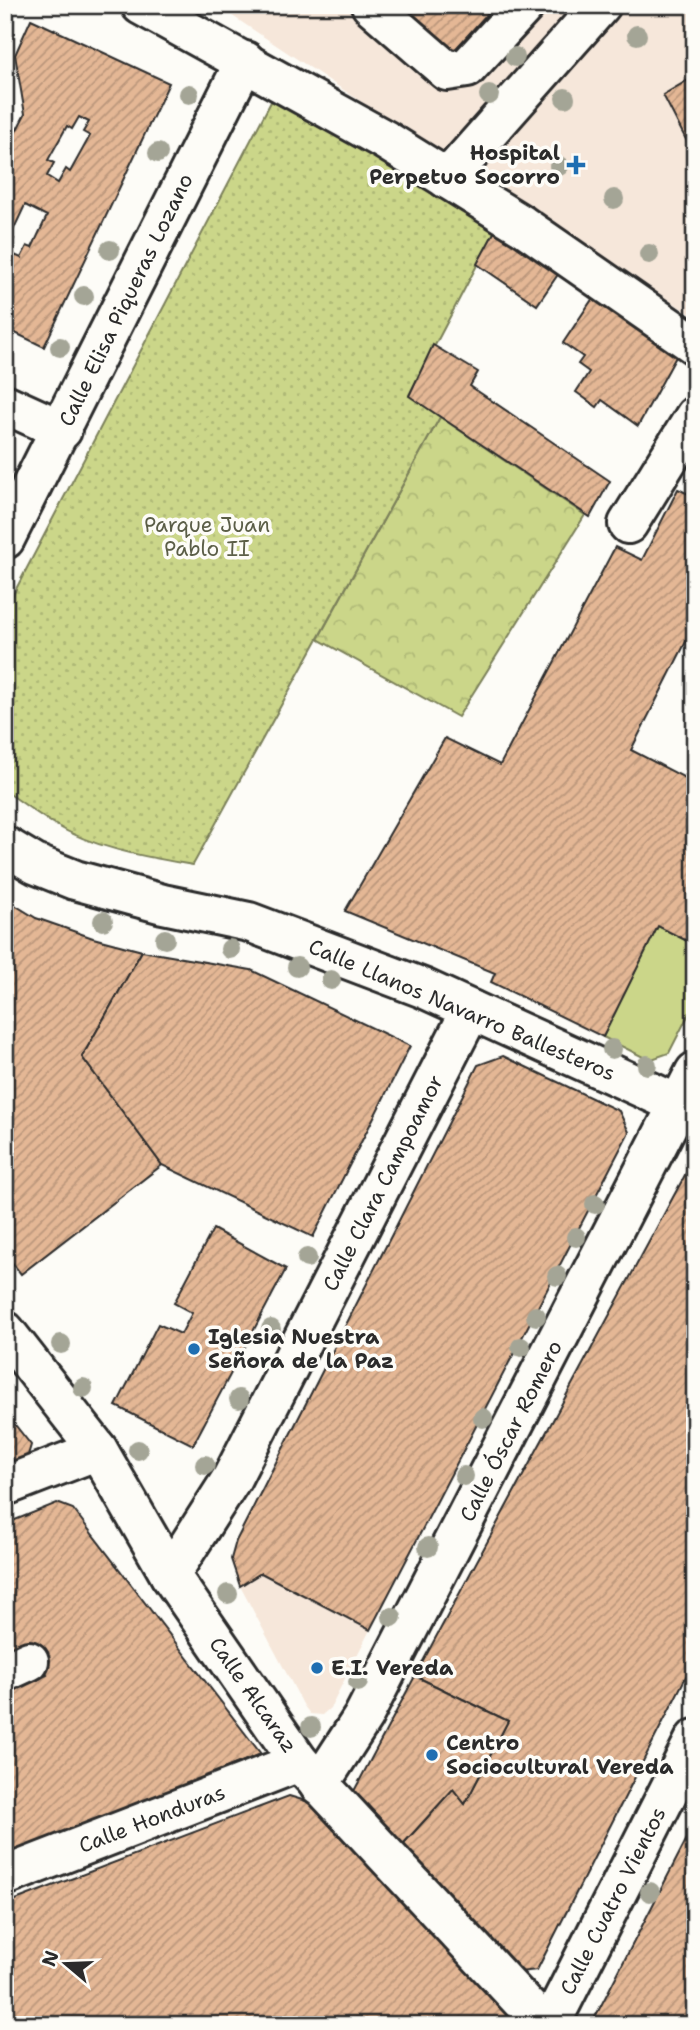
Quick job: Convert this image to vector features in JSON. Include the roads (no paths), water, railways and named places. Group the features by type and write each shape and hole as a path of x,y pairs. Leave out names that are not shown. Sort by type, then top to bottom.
{"street":[{"path":"141,5 245,61 522,225 695,345"},
{"path":"371,5 447,71 467,68 525,5"},
{"path":"447,179 601,5"},
{"name":"Calle Elisa Piqueras Lozano","path":"5,539 245,61"},
{"path":"5,404 62,430"},
{"path":"628,524 695,416"},
{"name":"Calle Llanos Navarro Ballesteros","path":"5,846 34,864 75,880 163,904 249,922 690,1096"},
{"name":"Calle Clara Campoamor","path":"170,1575 232,1478 471,1010"},
{"name":"Calle Óscar Romero","path":"309,1773 363,1717 690,1096"},
{"name":"Calle Alcaraz","path":"5,1331 98,1450 170,1575 309,1773 544,2025"},
{"path":"5,1486 98,1450"},
{"name":"Calle Cuatro Vientos","path":"550,2025 695,1739"},
{"name":"Calle Honduras","path":"5,1876 309,1773"}],"place":[{"name":"Hospital Perpetuo Socorro","path":"576,165"},
{"name":"Iglesia Nuestra Señora de la Paz","path":"194,1349"},
{"name":"E.I. Vereda","path":"317,1668"},
{"name":"Centro Sociocultural Vereda","path":"432,1755"}],"park label":[{"name":"Parque Juan Pablo II","path":"207,537"}]}
